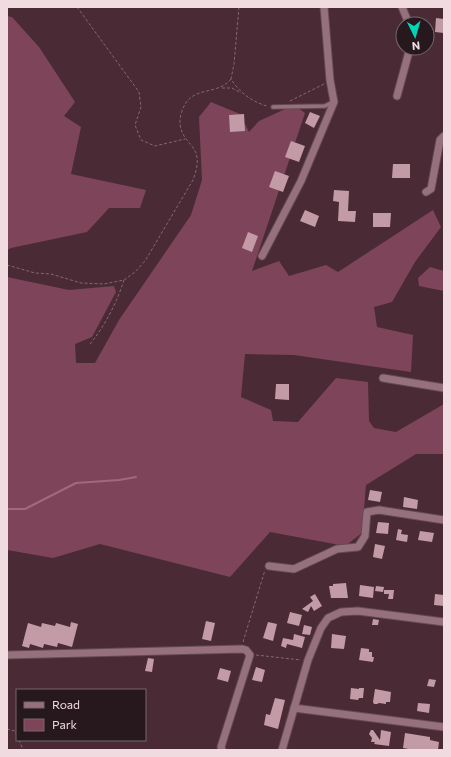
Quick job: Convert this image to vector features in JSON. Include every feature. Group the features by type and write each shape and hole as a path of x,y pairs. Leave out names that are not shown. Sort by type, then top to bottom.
{"street":[{"path":"262,256 301,180 334,102 330,80 324,7"},
{"path":"397,96 408,56"},
{"path":"426,192 431,189 440,140 444,136"},
{"path":"383,378 444,388"},
{"path":"269,566 294,569 336,549 358,547 365,536 367,512 379,510 444,520"},
{"path":"282,750 308,660 320,628 328,618 341,612 358,611 444,622"},
{"path":"7,655 242,648 250,654 221,746 222,750"},
{"path":"294,708 444,727"}],"lane":[{"path":"273,107 325,106 334,102"}],"path":[{"path":"77,7 139,92 141,107 135,125 141,140 155,146 185,139"},
{"path":"219,88 231,79 234,64 239,7"},
{"path":"231,79 244,94"},
{"path":"286,103 330,80"},
{"path":"7,265 34,273 51,274 91,285 115,283 124,280 135,272 144,261 193,180 196,170 196,152 185,139 180,125 180,119 184,106 193,95 199,92 219,88 232,88 260,104 273,107"},
{"path":"90,344 100,333 124,280"},
{"path":"242,648 264,571 269,566"},
{"path":"250,654 308,660"},
{"path":"7,729 15,731 16,733"}],"green space":[{"path":"7,16 12,17 39,47 75,102 64,116 81,127 71,174 146,190 140,208 109,208 87,232 7,250"},
{"path":"211,102 240,114 249,132 259,121 294,105 305,113 252,271 279,261 289,276 326,265 338,272 433,210 441,227 415,262 392,302 374,307 377,327 413,335 411,372 294,355 245,354 241,397 271,410 273,421 298,422 336,378 368,382 369,421 374,428 396,432 444,404 444,454 416,454 366,485 362,533 345,546 270,532 230,577 100,544 53,558 7,550 7,277 69,290 114,286 116,292 92,337 75,344 76,363 95,363 119,320 191,215 202,180 199,117"},
{"path":"430,267 444,271 444,291 419,286 418,278"}],"building":[{"path":"436,18 444,19 444,33 435,32"},
{"path":"310,112 320,116 314,128 305,123"},
{"path":"244,114 245,131 230,132 229,115"},
{"path":"291,141 305,146 299,162 285,157"},
{"path":"393,164 410,164 410,178 392,178"},
{"path":"275,171 289,176 283,192 269,187"},
{"path":"334,190 349,191 348,211 356,211 355,222 338,221 339,202 333,201"},
{"path":"305,210 319,216 315,227 300,221"},
{"path":"373,213 391,213 390,227 373,227"},
{"path":"248,232 258,236 252,252 242,248"},
{"path":"276,384 289,384 289,400 275,399"},
{"path":"370,490 382,492 380,502 368,500"},
{"path":"404,497 418,500 417,509 403,507"},
{"path":"378,522 389,523 388,534 376,533"},
{"path":"398,529 402,530 401,534 408,535 407,542 396,540"},
{"path":"420,531 434,533 432,542 418,540"},
{"path":"375,544 385,546 382,559 373,557"},
{"path":"346,583 348,598 331,598 329,586 333,586 333,584"},
{"path":"360,585 374,587 373,598 359,596"},
{"path":"376,586 384,587 383,592 375,591"},
{"path":"384,590 394,590 393,599 388,599 389,594 384,594"},
{"path":"315,594 322,606 314,611 311,606 308,612 302,609 313,601 310,597"},
{"path":"435,594 444,595 444,606 434,605"},
{"path":"290,612 302,615 299,626 287,623"},
{"path":"373,619 379,620 378,625 372,625"},
{"path":"206,621 215,623 211,641 202,639"},
{"path":"71,622 78,624 72,647 58,643 57,647 44,644 43,648 30,644 29,648 22,646 28,623 41,627 42,623 55,626 56,623 70,627"},
{"path":"268,622 277,624 273,641 263,638"},
{"path":"304,625 312,627 310,635 302,634"},
{"path":"294,634 305,637 302,648 287,644 286,648 281,646 283,638 293,640"},
{"path":"332,634 346,636 344,649 331,648"},
{"path":"361,648 369,649 369,652 372,652 372,657 374,657 373,662 359,660"},
{"path":"148,658 154,659 152,672 145,671"},
{"path":"256,667 265,670 262,682 252,680"},
{"path":"220,668 231,671 228,682 217,679"},
{"path":"429,679 436,680 434,687 427,686"},
{"path":"351,688 364,688 363,698 359,698 358,700 350,699"},
{"path":"375,689 391,692 390,702 386,702 386,704 374,704"},
{"path":"275,698 285,700 278,729 264,725 266,714 270,715"},
{"path":"418,703 430,704 429,713 417,711"},
{"path":"371,730 373,730 380,740 381,730 391,732 389,746 374,744 375,742 371,742 372,738 369,734"},
{"path":"405,733 430,737 430,740 439,742 438,750 414,750 403,748"}],"waterway":[{"path":"7,509 25,509 76,483 119,480 136,477"}]}
